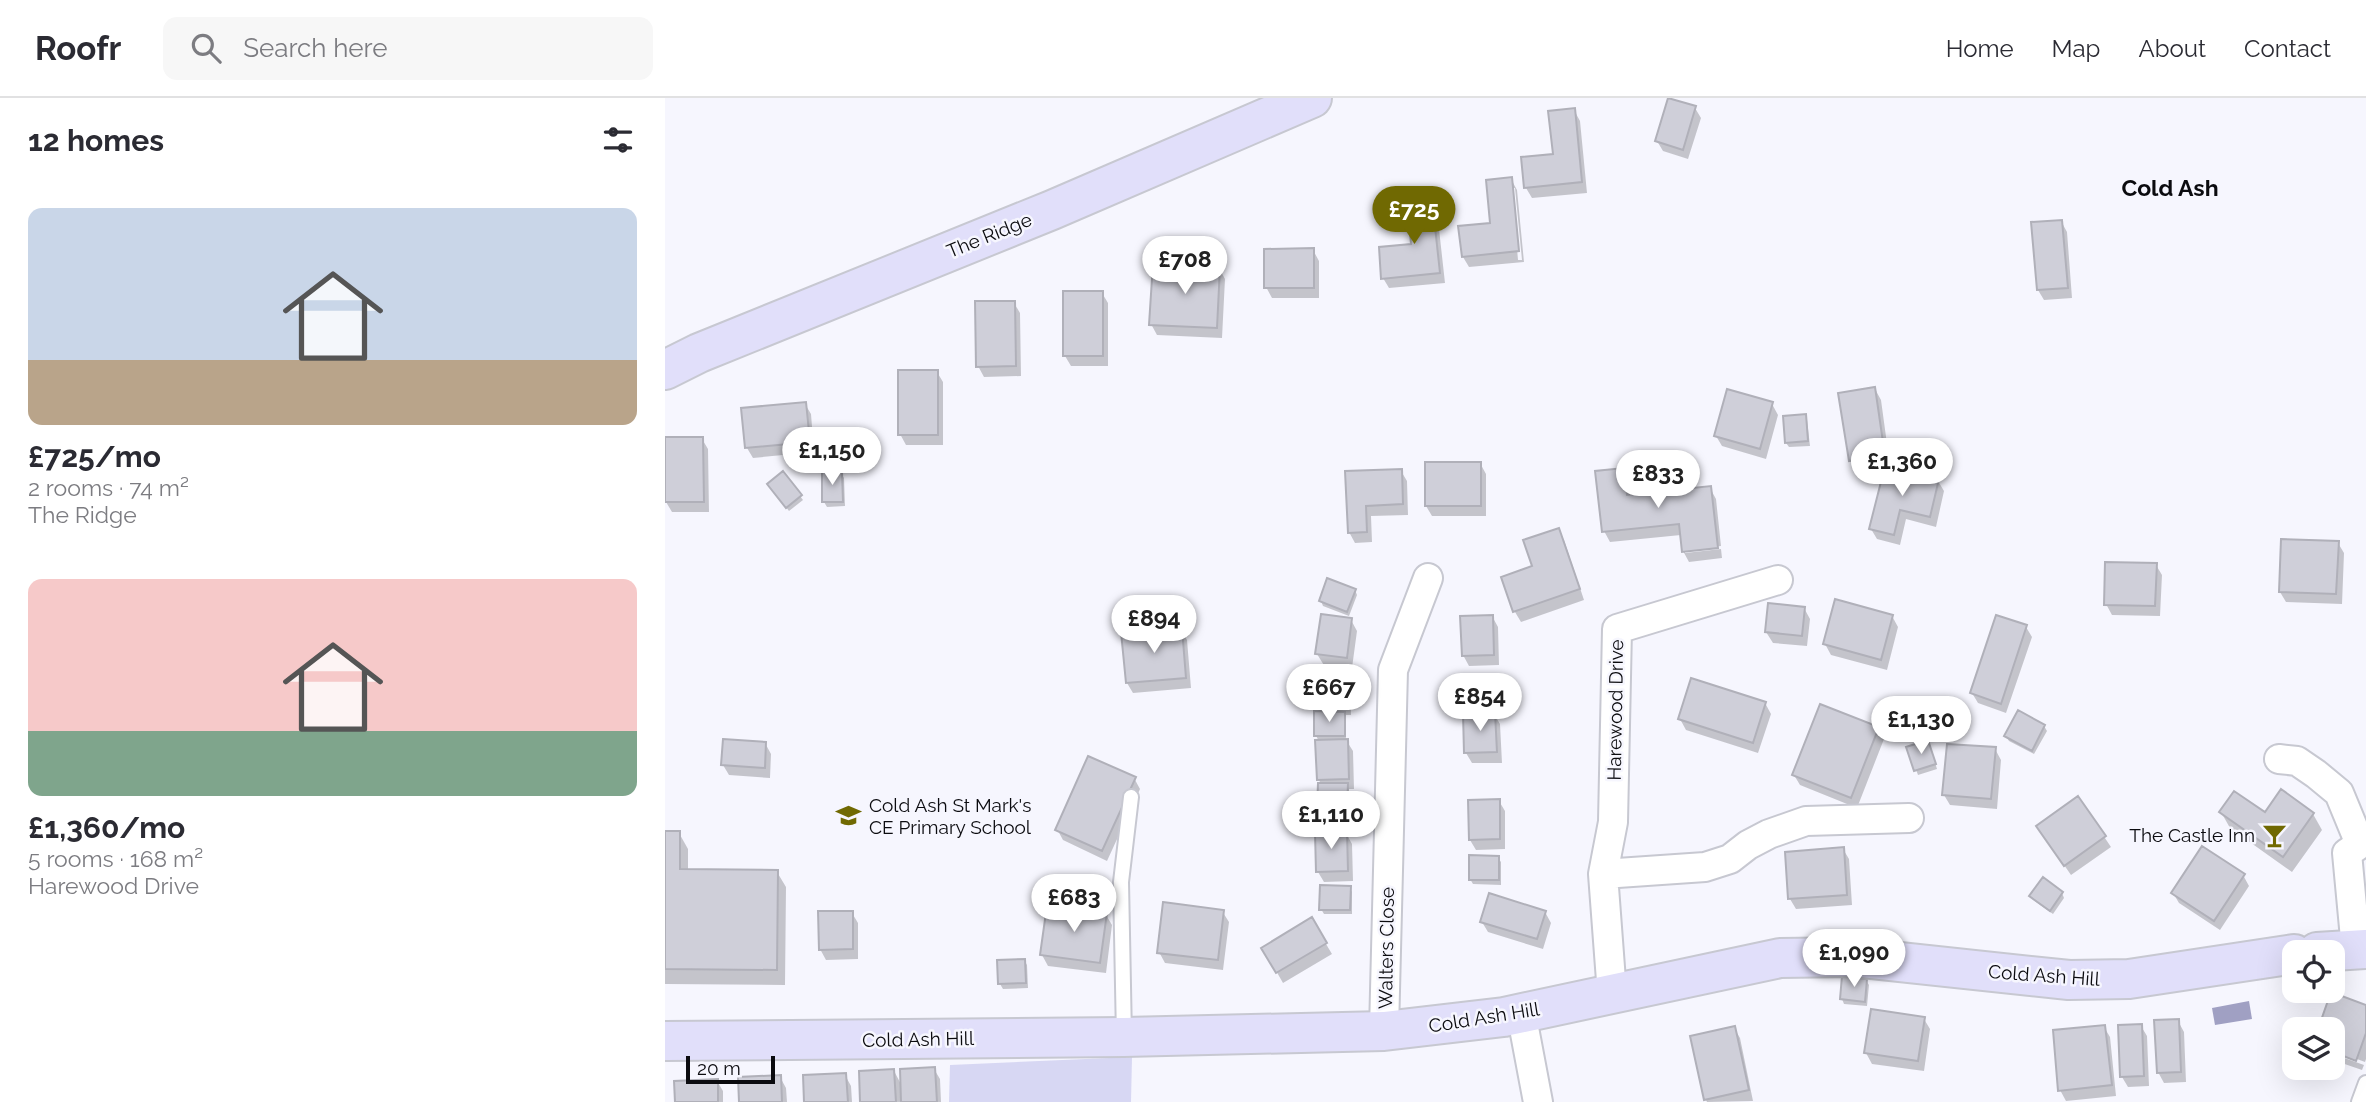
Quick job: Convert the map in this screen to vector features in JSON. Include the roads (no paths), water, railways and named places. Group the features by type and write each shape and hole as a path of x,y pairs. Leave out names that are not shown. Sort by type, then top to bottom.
{"street":[{"name":"The Ridge","path":"665,370 699,353 1052,210 1312,98"},
{"name":"Walters Close","path":"1384,1031 1393,670 1428,578"},
{"name":"Harewood Drive","path":"1612,994 1603,874 1613,822 1617,629 1778,580"},
{"path":"2279,759 2297,761 2339,793 2363,842 2347,853 2361,949"},
{"path":"1603,874 1705,867 1730,859 1769,834 1806,821 1909,818"},
{"name":"Cold Ash Hill","path":"665,1041 1124,1037 1384,1031 1504,1017 1780,958 1853,957 2069,980 2129,979 2282,956"},
{"path":"1521,1012 1538,1102"}],"lane":[{"path":"1124,1037 1121,882 1131,797"},
{"path":"2359,1102 2366,1083"}],"place":[{"name":"Cold Ash St Mark's CE Primary School","path":"849,816"},
{"name":"The Castle Inn","path":"2275,835"}],"district":[{"name":"Cold Ash","path":"2170,187"}]}
